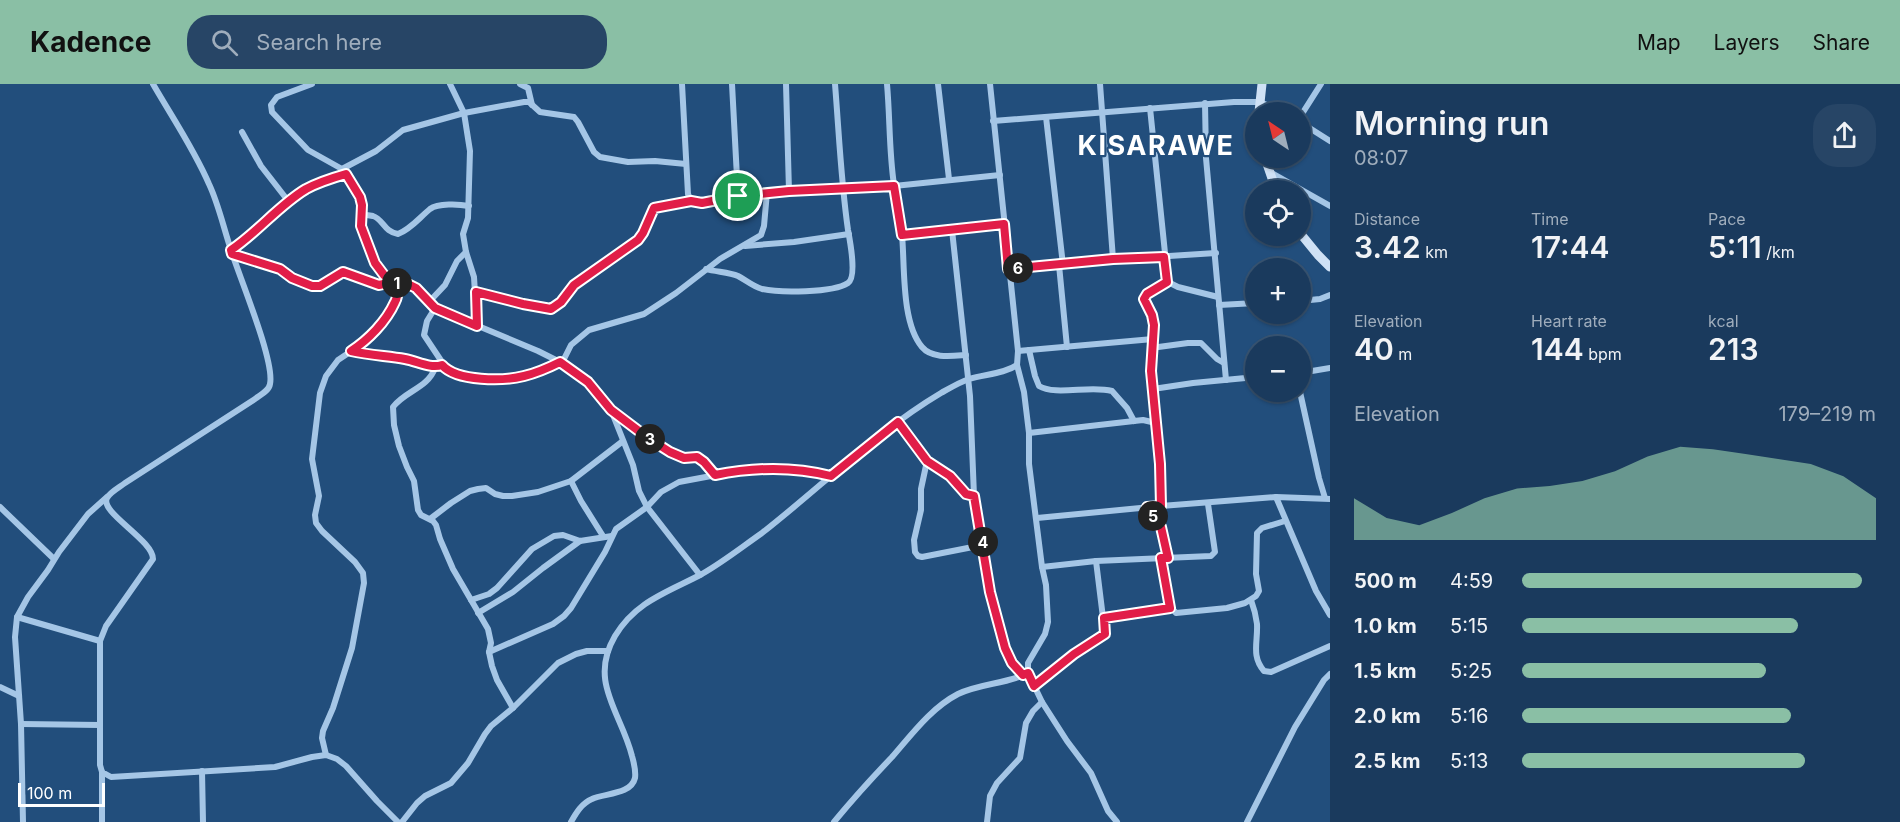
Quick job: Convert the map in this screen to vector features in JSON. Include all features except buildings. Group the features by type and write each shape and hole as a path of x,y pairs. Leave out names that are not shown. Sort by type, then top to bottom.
{"main road":[{"path":"1260,102 1262,84"},
{"path":"1268,168 1272,180"},
{"path":"1311,246 1330,267"}],"street":[{"path":"24,822 15,628 17,617 28,597 88,514 108,496 255,399 270,386 268,358 210,185 153,84"},
{"path":"312,84 277,97 271,105 272,112 308,150 344,172 360,197 361,226 375,263 384,275 395,283"},
{"path":"450,84 464,112 470,151 468,218 463,234 474,277 477,326"},
{"path":"520,84 528,88 532,105"},
{"path":"681,84 688,194 691,201"},
{"path":"732,84 738,196"},
{"path":"786,84 789,191"},
{"path":"706,269 736,275 753,286 764,289 814,291 833,289 849,283 852,278 849,234 835,84"},
{"path":"887,84 894,186 902,235 906,301 911,323 926,351 937,355 966,355"},
{"path":"939,84 949,179"},
{"path":"990,84 1018,351 1017,365 1024,392 1029,434 1029,464 1046,585 1048,622 1045,634 1028,663 1025,674"},
{"path":"1101,84 1113,259"},
{"path":"1310,102 1321,84"},
{"path":"232,252 289,202 316,183 344,172 376,152 396,134 464,112 524,102 540,112 574,117 594,152 600,157 628,162 655,160 687,164"},
{"path":"993,121 1245,103"},
{"path":"1205,104 1203,112 1206,158 1226,380"},
{"path":"1150,108 1167,282"},
{"path":"1047,117 1067,347"},
{"path":"1311,129 1330,141"},
{"path":"242,132 261,166 289,202"},
{"path":"1269,172 1330,206"},
{"path":"476,292 551,309 561,302 574,285 638,240 654,208 767,192 894,186 1000,175"},
{"path":"435,308 427,321 424,335 448,371 481,379 522,377 540,372 561,363 571,345 590,330 644,315 706,269 763,232 767,192"},
{"path":"362,215 378,219 392,233 398,234 414,224 432,207 455,203 469,206"},
{"path":"902,235 1004,224"},
{"path":"952,230 970,396 974,496 990,592 1005,648 1012,663 1034,686 1067,741 1091,773 1108,811 1117,822"},
{"path":"743,246 849,234"},
{"path":"232,252 280,269 292,278 312,286 320,286 343,272 379,285 395,283 416,288 435,308 561,363 588,382 611,410 670,452 684,458 697,457 715,475"},
{"path":"429,302 445,285 458,261 466,252"},
{"path":"1008,269 1113,259 1216,253"},
{"path":"1167,282 1178,288 1219,301 1245,302"},
{"path":"1161,506 1151,348 1154,325 1144,299 1147,294 1167,282"},
{"path":"326,755 322,738 323,731 333,708 352,648 364,584 363,573 355,562 316,523 315,515 319,496 312,459 320,393 326,376 338,360 365,342 385,319 395,303 395,283"},
{"path":"1311,300 1330,295"},
{"path":"1018,351 1153,339"},
{"path":"1151,348 1201,343 1224,363"},
{"path":"1029,350 1039,386 1050,390 1095,388 1112,391 1127,408 1134,421"},
{"path":"351,351 374,356 402,358 435,368"},
{"path":"442,365 435,368 427,382 398,400 392,411 399,446 414,481 418,510 421,515 436,525 453,569 488,630 492,666 513,708"},
{"path":"571,822 582,805 592,798 624,790 635,780 635,769 629,745 608,697 603,667 608,651 635,610 651,599 729,558 898,422 940,394 968,379 1005,371 1017,365"},
{"path":"1311,371 1330,368"},
{"path":"1153,389 1245,378"},
{"path":"1037,518 1276,497 1328,499 1319,478 1302,402"},
{"path":"611,410 633,465 639,491 647,507 700,575"},
{"path":"1029,434 1143,420 1156,423"},
{"path":"898,422 927,461 950,476 966,494 974,496"},
{"path":"430,519 470,491 486,488 495,494 512,496 538,492 571,481 623,441"},
{"path":"927,461 921,489 921,510 914,540 915,552 922,557 983,546"},
{"path":"489,652 553,624 564,616 572,608 616,530 647,507 661,492 679,482 742,470 778,467 807,469 831,476"},
{"path":"571,481 603,536"},
{"path":"102,822 100,641 106,626 153,560 149,548 108,507 106,500 108,496"},
{"path":"1276,497 1316,591 1330,615"},
{"path":"1042,567 1096,561 1214,555 1208,504"},
{"path":"0,507 54,559"},
{"path":"1147,507 1161,527 1170,608"},
{"path":"1104,618 1170,608 1176,612 1227,608 1251,600 1258,591 1257,533 1262,528 1285,521"},
{"path":"471,600 489,594 497,588 522,558 548,538 563,535 580,542"},
{"path":"478,613 513,592 580,542 612,536"},
{"path":"1034,686 1074,654 1105,634 1096,561"},
{"path":"1251,600 1257,626 1256,658 1264,671 1271,672 1330,646"},
{"path":"17,617 100,641"},
{"path":"102,772 111,777 275,767 326,755 346,766 377,801 400,822 425,796 451,783 468,763 485,734 558,663 587,651 608,651"},
{"path":"834,822 939,706 967,690 985,684 1009,681 1025,674"},
{"path":"1247,822 1295,727 1330,674"},
{"path":"0,687 19,696"},
{"path":"987,822 990,795 997,783 1020,758 1026,723 1042,702"},
{"path":"21,724 100,725"},
{"path":"202,771 203,822"}],"district":[{"name":"KISARAWE","path":"1156,145"}],"route":[{"path":"738,196 702,203 691,201 654,208 638,240 574,285 561,302 551,309 476,292 477,326 435,308 416,288 410,285 393,282 379,285 343,272 320,286 312,286 292,278 280,269 264,266 232,254 231,250 243,243 304,190 316,183 346,174 360,197 361,226 375,263 384,275 393,282 398,284 397,298 385,319 365,342 351,351 374,356 402,358 435,368 442,365 448,371 458,375 481,379 522,377 540,372 560,362 579,374 611,410 648,438 684,458 697,457 715,475 778,467 807,469 831,476 898,422 931,465 950,476 966,494 974,496 990,592 1005,648 1012,663 1023,675 1028,673 1034,686 1074,654 1105,634 1104,618 1170,608 1161,558 1168,558 1161,527 1147,507 1161,506 1160,464 1151,371 1154,325 1144,299 1147,294 1167,282 1164,257 1113,259 1008,269 1004,224 902,235 894,186 767,192 738,196"}]}
